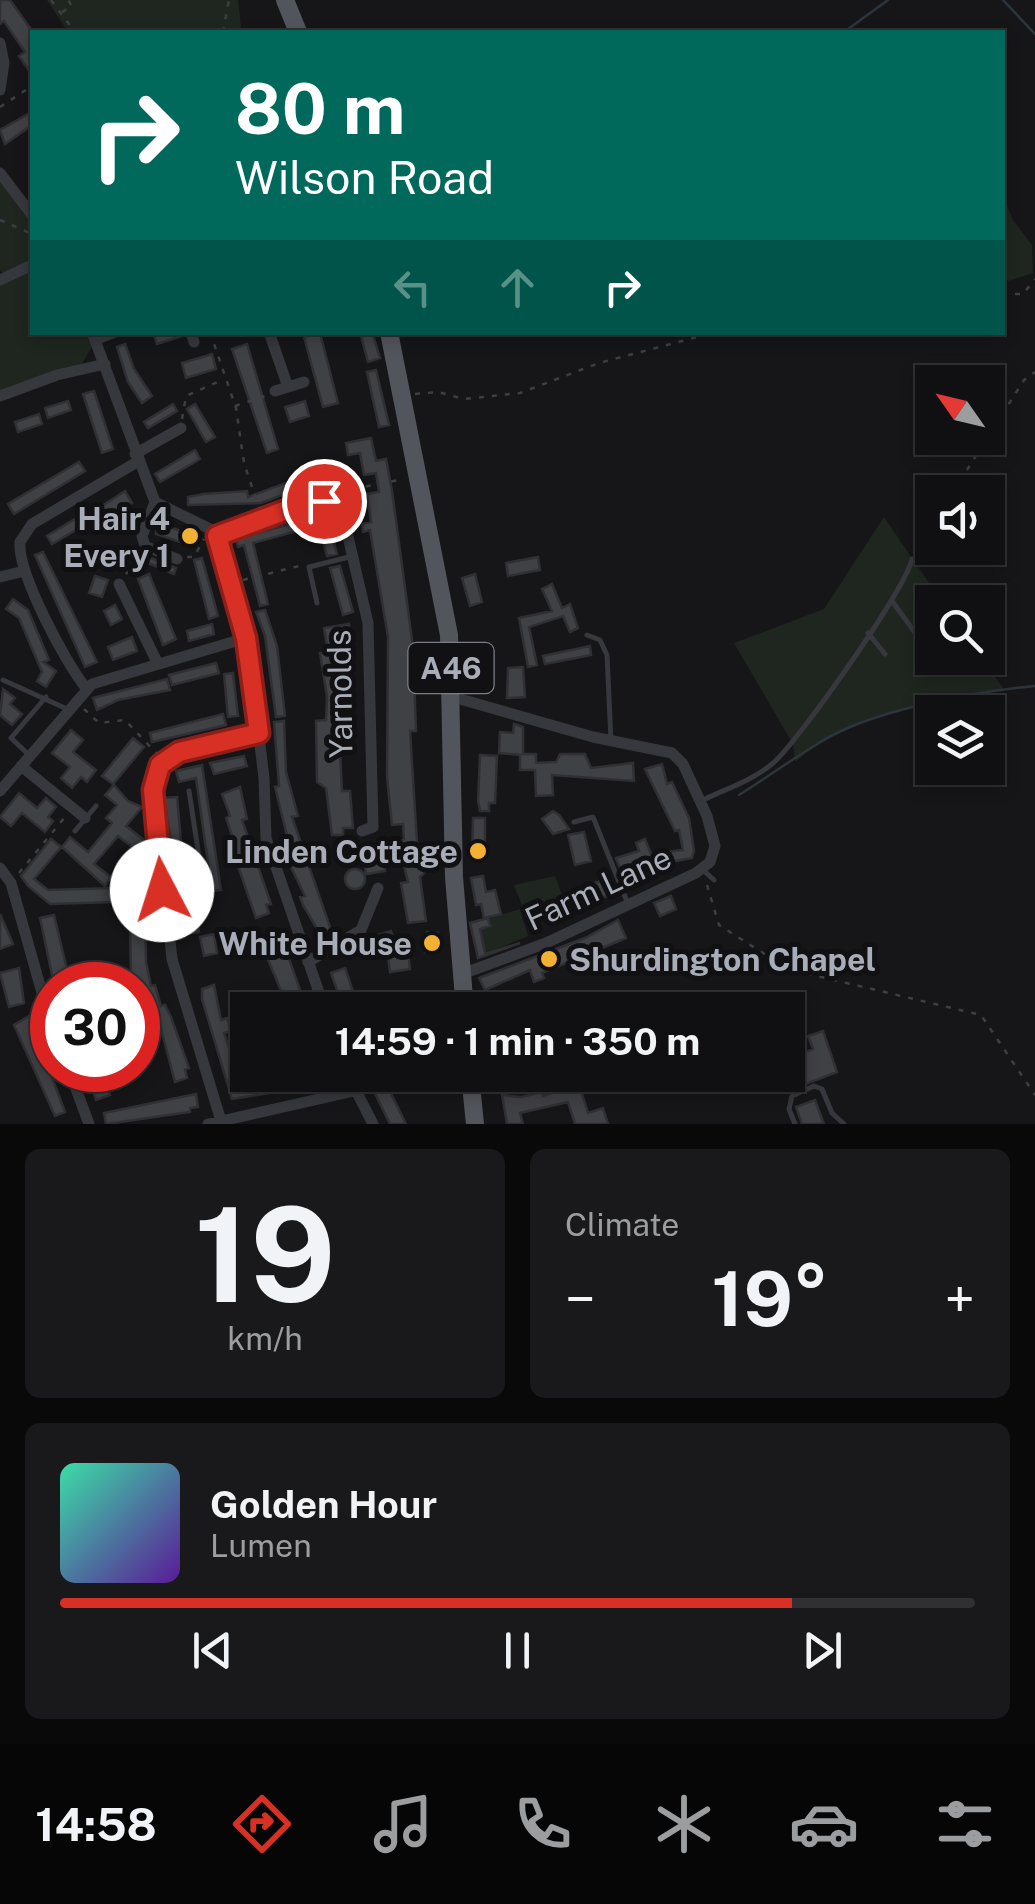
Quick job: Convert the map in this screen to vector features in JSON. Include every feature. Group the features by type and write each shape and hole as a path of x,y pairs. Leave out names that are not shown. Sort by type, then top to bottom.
{"main road":[{"path":"285,0 297,30"},
{"name":"A46","path":"389,335 446,618 454,698 454,877 464,992"},
{"path":"472,1092 479,1119"}],"street":[{"path":"0,44 4,72 0,90"},
{"path":"0,173 30,213"},
{"path":"0,280 30,266"},
{"path":"270,335 282,389 304,382"},
{"path":"94,336 155,502 209,530 232,583 246,638 259,733 266,838 319,992"},
{"path":"0,396 57,375 106,364"},
{"path":"86,688 73,671 25,570 19,548 28,528 181,428"},
{"path":"209,530 314,501 334,505 342,491 338,470"},
{"path":"155,502 142,536 144,546 177,559"},
{"name":"Yarnolds","path":"334,505 344,515 354,556 372,661 369,746 373,827"},
{"path":"0,576 25,570"},
{"path":"119,584 158,662"},
{"path":"0,791 86,688 158,662 246,638"},
{"name":"Farm Lane","path":"454,698 611,741 672,753 683,764 715,846 702,870 462,974"},
{"path":"259,733 179,752 164,760 153,783 172,960 215,1123 350,1092"},
{"path":"21,766 85,818"},
{"path":"0,868 11,883 33,962"},
{"path":"308,962 361,930 378,888"},
{"path":"77,1092 89,1124"},
{"path":"355,1092 372,1124"}],"lane":[{"path":"317,602 309,567 354,556"},
{"path":"700,802 750,780 793,744 892,601 912,559"},
{"path":"892,601 915,633"},
{"path":"868,633 885,654"},
{"path":"587,635 600,640 607,655 611,741"},
{"path":"3,680 71,705"},
{"path":"30,755 11,738 46,697"},
{"path":"162,890 196,892 203,883 189,791"},
{"path":"75,830 96,806"},
{"path":"574,822 592,817 628,904"},
{"path":"702,870 714,880"},
{"path":"794,1124 789,1109 792,1096 814,1086 822,1089 832,1113 844,1124"}],"path":[{"path":"51,0 74,30"},
{"path":"61,13 72,6 68,0"},
{"path":"223,30 230,0"},
{"path":"0,107 30,87"},
{"path":"0,220 30,233"},
{"path":"1005,294 1023,294 1035,279"},
{"path":"211,335 234,406 244,463 262,518"},
{"path":"428,392 464,399 520,393 599,363 705,335"},
{"path":"964,475 1024,380 1035,372"},
{"path":"181,428 186,396 223,380"},
{"path":"234,406 282,389"},
{"path":"342,491 420,476"},
{"path":"177,559 194,557 209,530"},
{"path":"119,584 144,546"},
{"path":"912,559 915,554"},
{"path":"232,583 300,565 309,567"},
{"path":"71,705 99,723 125,720 164,760"},
{"path":"11,883 72,808"},
{"path":"702,870 718,925 788,969 982,1014 1035,1095"}],"shaded area":[{"path":"47,0 238,0 241,27 236,30 67,30"},
{"path":"0,173 30,212 30,335 93,335 96,339 78,371 0,396 0,280 6,276 0,270"},
{"path":"1005,201 1013,220 1032,245 1033,273 1008,281"},
{"path":"884,517 930,585 915,585 915,675 994,675 1004,689 967,695 915,695 915,706 841,733 795,762 793,744 734,643 824,609"},
{"path":"555,876 564,901 522,917 528,936 485,954 480,929 489,926 488,919 523,908 514,885"}],"building":[{"path":"0,0 10,0 31,30 30,72 19,56 25,52 4,21 0,24"},
{"path":"30,113 30,126 5,144 0,130"},
{"path":"154,335 182,335 182,336 157,344"},
{"path":"321,335 338,403 323,407 304,337"},
{"path":"361,335 373,335 380,358 368,362"},
{"path":"125,344 134,369 152,396 142,403 128,382 117,347"},
{"path":"247,344 278,449 267,453 232,349"},
{"path":"212,354 216,369 186,378 182,363"},
{"path":"376,370 389,425 379,427 367,372"},
{"path":"94,391 113,449 102,453 83,394"},
{"path":"68,401 71,410 48,418 45,408"},
{"path":"305,401 309,416 290,422 285,407"},
{"path":"173,404 177,411 148,428 144,422"},
{"path":"195,404 215,437 206,442 187,409"},
{"path":"39,414 42,424 18,432 15,422"},
{"path":"371,438 376,461 386,459 413,647 416,731 410,731 417,842 426,871 420,877 426,921 408,923 401,883 408,882 398,841 404,839 403,824 392,825 387,777 388,637 370,530 363,532 362,524 371,522 367,494 379,492 376,473 364,475 360,453 348,455 346,443"},
{"path":"195,450 200,459 160,482 155,474"},
{"path":"79,462 85,471 14,514 8,504"},
{"path":"329,467 330,477 261,503 188,505 188,497 204,494 247,491 248,497"},
{"path":"125,491 132,503 108,516 102,506"},
{"path":"93,508 98,517 52,544 47,536"},
{"path":"327,514 337,554 327,556 319,525 253,543 268,604 260,606 244,545 238,547 236,539"},
{"path":"159,518 165,520 163,525 196,536 192,546 156,534"},
{"path":"116,549 123,551 123,565 116,567 109,565 107,558 109,551"},
{"path":"43,552 97,662 85,667 35,555"},
{"path":"143,555 176,568 174,574 141,560"},
{"path":"538,557 540,570 508,576 506,563"},
{"path":"202,558 218,616 209,619 194,560"},
{"path":"340,566 353,612 343,615 330,568"},
{"path":"149,574 176,639 163,645 138,579"},
{"path":"475,574 482,602 470,606 462,578"},
{"path":"95,576 108,580 102,597 89,593"},
{"path":"552,584 562,608 570,604 578,628 570,632 563,616 529,627 537,665 528,667 519,618 552,611 542,589"},
{"path":"13,599 28,610 49,660 43,662 56,671 46,687 37,681 42,672 19,618 6,609"},
{"path":"115,605 122,619 111,625 104,611"},
{"path":"265,610 277,646 285,716 276,717 265,636 256,612"},
{"path":"212,624 214,634 189,641 187,631"},
{"path":"349,624 351,637 343,638 350,708 340,709 339,733 342,791 350,791 353,828 343,828 343,835 332,835 326,788 317,782 316,721 326,720 327,697 320,653 328,652 324,628"},
{"path":"132,637 137,651 113,660 108,647"},
{"path":"590,646 591,655 545,664 543,656"},
{"path":"216,663 219,673 172,685 169,675"},
{"path":"523,667 525,697 507,698 508,668"},
{"path":"233,673 238,716 228,717 224,674"},
{"path":"167,679 170,690 118,700 97,710 93,698"},
{"path":"3,689 15,698 10,704 22,714 12,725 0,715"},
{"path":"223,714 226,725 152,742 150,733"},
{"path":"284,721 286,772 298,816 292,817 331,930 320,934 303,905 300,897 305,896 290,865 294,864 275,787 279,786 274,722"},
{"path":"514,724 523,727 523,754 536,754 536,763 556,762 560,754 585,754 591,768 633,763 634,781 552,775 553,795 536,796 535,770 520,770 520,755 499,753 500,732 513,733"},
{"path":"71,730 83,740 73,752 96,770 87,782 81,777 72,788 61,778 70,767 52,753"},
{"path":"133,738 144,747 113,784 102,776"},
{"path":"480,755 497,756 495,803 489,803 489,811 480,811 478,801"},
{"path":"244,756 247,766 214,774 210,763"},
{"path":"662,764 667,784 672,782 689,818 692,858 666,863 668,868 627,886 616,858 639,851 636,843 645,839 651,854 683,850 679,830 675,831 645,769"},
{"path":"202,765 221,890 212,891 196,778 179,782 176,771"},
{"path":"114,785 128,801 142,807 126,826 144,840 136,850 118,836 94,864 111,877 105,886 62,847 70,837 88,852 112,823 106,818 117,805 105,795"},
{"path":"240,787 247,819 242,820 271,904 266,905 269,913 256,918 229,840 233,838 226,818 230,816 222,794"},
{"path":"19,793 37,808 46,798 56,807 48,817 53,821 45,832 22,813 11,826 0,817"},
{"path":"177,797 184,874 176,875 164,798"},
{"path":"553,811 569,829 553,834 542,819"},
{"path":"473,818 485,818 485,859 472,859"},
{"path":"584,832 591,861 575,865 568,835"},
{"path":"51,839 61,847 34,879 48,890 114,888 114,902 50,904 28,886 21,876"},
{"path":"382,854 385,871 366,874 363,856"},
{"path":"355,869 365,879 355,889 345,879"},
{"path":"129,873 144,873 146,962 131,962"},
{"path":"483,876 486,892 495,890 501,914 484,918 481,904 476,905 471,878"},
{"path":"611,878 617,894 588,901 583,886"},
{"path":"671,896 676,909 660,916 654,903"},
{"path":"196,911 199,932 185,934 182,913"},
{"path":"0,914 13,944 0,949"},
{"path":"54,915 65,962 49,962 40,918"},
{"path":"488,918 490,926 480,929 485,954 520,943 478,958 470,923"},
{"path":"618,920 626,938 542,973 544,978 534,982 530,970 485,990 479,978 585,938"},
{"path":"391,931 397,952 408,951 410,969 390,972 387,950 373,951 371,937"},
{"name":"White House","path":"427,932 438,933 436,953 425,952"},
{"path":"214,934 217,953 204,956 200,937"},
{"path":"274,937 287,953 301,992 282,992 262,941"},
{"path":"19,968 24,1003 9,1007 0,973"},
{"path":"345,968 353,992 338,992 331,973"},
{"path":"214,985 221,1020 227,1018 230,1028 224,1033 230,1051 230,1092 276,1092 232,1099 202,999 202,989"},
{"path":"160,1002 171,1017 189,1068 185,1069 187,1078 175,1082 160,1025"},
{"path":"29,1016 30,1061 14,1025"},
{"path":"823,1031 837,1072 805,1084 805,1052 813,1049 808,1036"},
{"path":"44,1092 58,1092 65,1112 55,1116"},
{"path":"93,1092 109,1092 110,1095 96,1100"},
{"path":"374,1092 390,1092 406,1124 390,1124"},
{"path":"542,1092 543,1096 581,1092 588,1113 603,1108 608,1124 575,1124 568,1102 520,1113 523,1124 507,1124 502,1095 521,1097"},
{"path":"196,1094 198,1107 190,1108 190,1112 106,1124 104,1113"},
{"path":"815,1100 824,1124 802,1124 796,1107"}],"waterway":[{"path":"847,30 888,0"},
{"path":"1003,0 1035,34"},
{"path":"739,795 817,744 864,721 953,698 1035,686"}],"place":[{"name":"Hair 4 Every 1","path":"190,536"},
{"name":"Linden Cottage","path":"478,851"},
{"name":"White House","path":"432,943"},
{"name":"Shurdington Chapel","path":"549,959"}],"route":[{"path":"162,890 153,790 156,770 168,756 179,752 259,733 246,638 217,536 308,502 324,501"}]}
